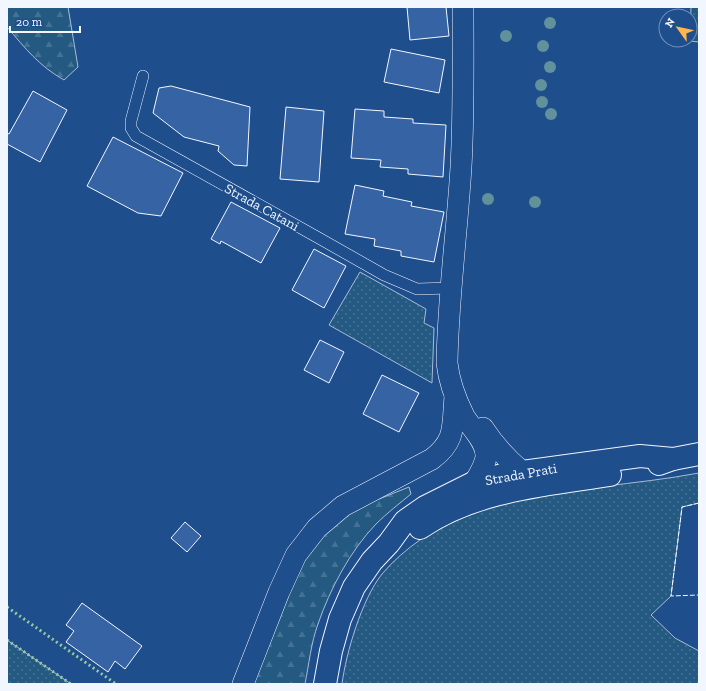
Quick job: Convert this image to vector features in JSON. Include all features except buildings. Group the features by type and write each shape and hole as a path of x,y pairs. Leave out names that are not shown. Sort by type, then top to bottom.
{"street":[{"path":"463,7 463,102 461,160 450,288 447,364 448,375 455,396 465,417 485,448 486,456 484,466 475,482"},
{"path":"455,396 472,413 499,450 521,471"},
{"path":"243,684 279,592 296,555 316,528 343,506 432,459 443,450 448,443 451,434 455,396"},
{"name":"Strada Prati","path":"389,543 414,532 434,518 482,498 504,492 644,470 673,459 699,454"},
{"name":"Strada Prati","path":"325,684 331,651 340,619 348,599 364,571 389,543 405,521 424,507 475,482 521,471 640,456 673,459"}],"lane":[{"name":"Strada Catani","path":"143,76 131,121 131,128 136,136 317,236 384,275 417,288 450,288"}],"green space":[{"path":"7,7 68,7 78,67 64,80 47,69 26,49 7,27"},
{"path":"699,7 699,42 698,8 691,8"},
{"path":"360,272 426,309 424,323 434,328 432,383 329,325"},
{"path":"699,473 699,503 682,507 671,596 651,615 675,638 699,651 699,684 342,684 347,657 356,627 368,597 375,585 382,574 400,555 432,532 455,519 472,512 505,503 553,493"},
{"path":"409,487 411,494 376,524 349,558 328,597 312,646 305,684 253,684 284,600 304,558 325,531 374,495 379,499"},
{"path":"7,640 71,684 7,684"}],"hedge":[{"path":"7,607 116,684"},
{"path":"7,640 71,684"}],"fence":[{"path":"699,503 682,507 671,596 699,595"}]}
